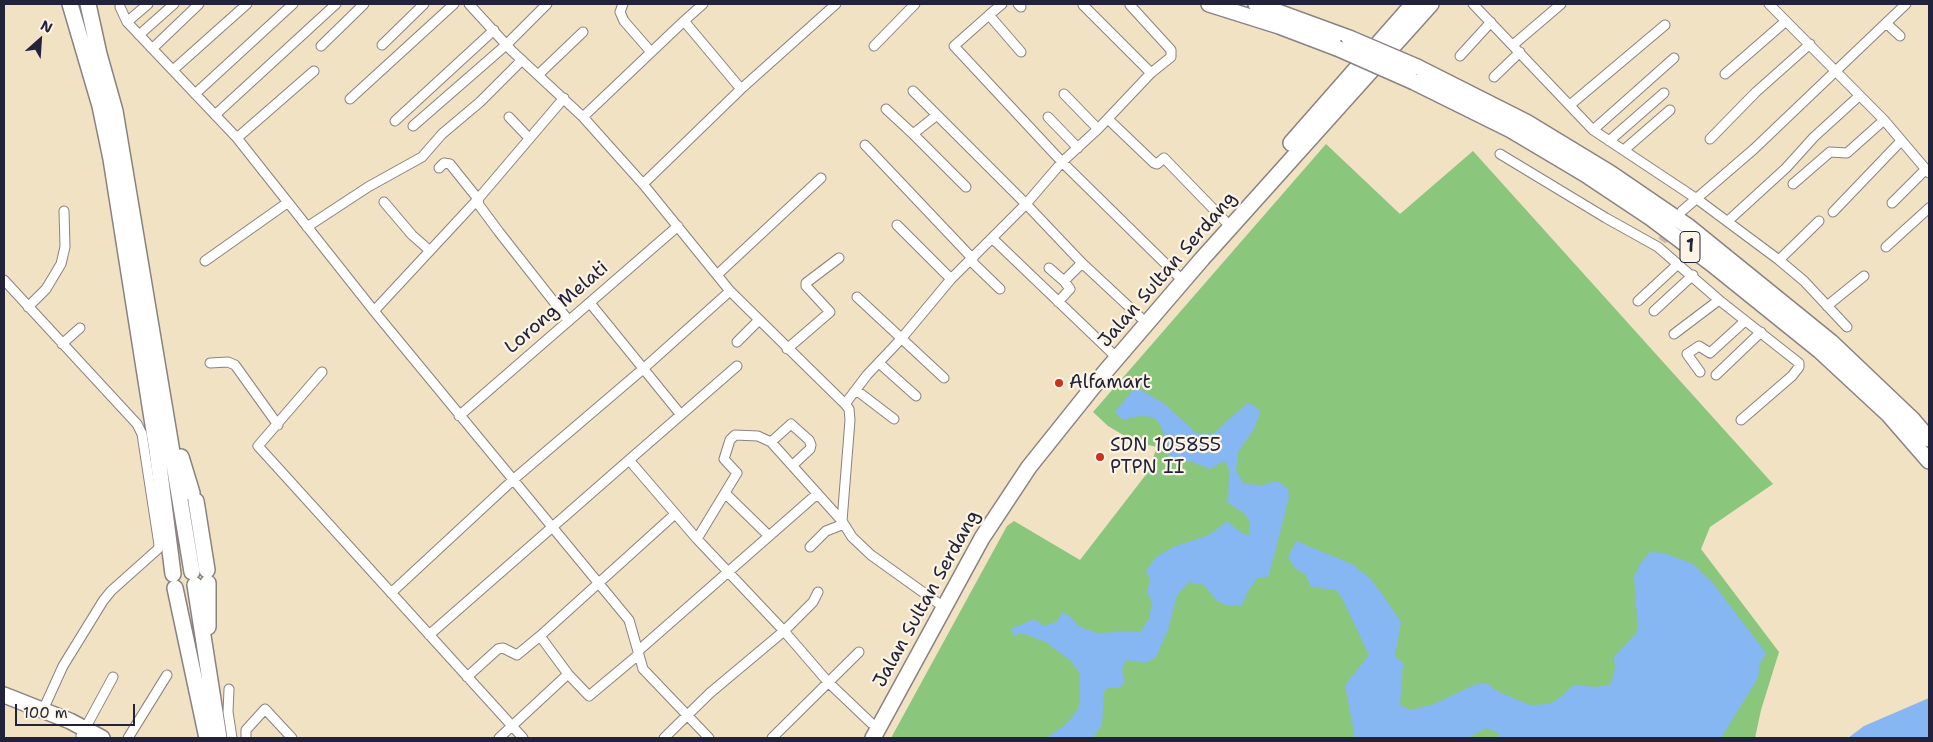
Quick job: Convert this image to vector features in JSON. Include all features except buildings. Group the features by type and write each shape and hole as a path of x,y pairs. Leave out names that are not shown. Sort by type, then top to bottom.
{"highway":[{"path":"60,4 88,65"},
{"path":"70,4 100,106 111,159 157,450 174,581 207,738"},
{"path":"82,4 93,31"},
{"path":"88,4 93,31 115,111 165,408 200,577"},
{"name":"1","path":"1209,4 1279,26 1343,43"},
{"name":"1","path":"1256,4 1526,122 1610,173 1689,227 1831,342 1913,420 1929,439"},
{"name":"Jalan Sultan Serdang","path":"873,738 958,581 1014,488 1151,318 1413,4"},
{"name":"Jalan Sultan Serdang","path":"862,738 982,523 1004,490 1140,317 1225,221 1431,4"},
{"name":"1","path":"1415,75 1585,174 1651,218 1712,264 1820,351 1889,415 1929,461"},
{"path":"165,408 194,497 208,681 219,738"},
{"path":"4,695 43,710 84,735"},
{"path":"4,706 84,735 102,738"}],"street":[{"path":"127,22 148,4"},
{"path":"139,35 174,4"},
{"path":"153,48 199,4"},
{"path":"174,70 247,4"},
{"path":"195,94 293,4"},
{"path":"215,115 336,4"},
{"path":"321,46 364,4"},
{"path":"382,45 424,4"},
{"path":"350,99 454,4"},
{"path":"468,4 506,45 583,117 643,184 730,291 849,409 850,420 843,522"},
{"path":"413,126 506,45 547,4"},
{"path":"623,4 620,12 624,21 650,52"},
{"path":"583,117 626,79 650,52 703,4"},
{"path":"643,184 742,89 836,4"},
{"path":"874,46 915,4"},
{"path":"1002,4 954,46 1062,162 1177,275"},
{"path":"1474,4 1593,130 1697,199 1779,260 1804,281 1847,327"},
{"path":"1512,45 1561,4"},
{"path":"1769,4 1884,120 1927,171 1892,203"},
{"path":"1682,211 1835,72 1906,4"},
{"path":"1083,5 1151,73"},
{"path":"845,404 867,375 879,364 951,279 1026,204 1062,162 1108,119 1151,73 1170,57 1172,53 1130,5"},
{"path":"120,7 127,22 237,138 459,416 514,479 629,620 638,653 649,676 709,738"},
{"path":"988,15 1021,52"},
{"path":"684,21 742,89"},
{"path":"1725,74 1786,21"},
{"path":"1460,56 1491,22"},
{"path":"1886,23 1900,36"},
{"path":"1570,105 1665,25"},
{"path":"395,121 494,30"},
{"path":"538,75 583,32"},
{"path":"1710,139 1756,92 1810,44"},
{"path":"1494,77 1520,52"},
{"path":"1593,130 1674,58"},
{"path":"307,227 368,187 422,157 444,132 480,102 522,60"},
{"path":"237,138 314,71"},
{"path":"913,91 1082,262 1140,317"},
{"path":"1609,141 1664,93"},
{"path":"1064,94 1098,129"},
{"path":"1728,221 1786,168 1814,137 1859,96"},
{"path":"374,311 478,198 564,98"},
{"path":"886,109 966,187"},
{"path":"1624,150 1670,110"},
{"path":"913,134 937,115"},
{"path":"1048,117 1078,148"},
{"path":"509,118 529,138"},
{"path":"1108,119 1154,163 1157,164 1164,158 1225,221"},
{"path":"1793,184 1830,152 1847,153 1884,120"},
{"path":"1833,212 1901,141"},
{"path":"865,145 1000,289"},
{"path":"1500,154 1606,218 1660,244 1678,264 1693,275 1719,300 1799,363 1800,366 1740,420"},
{"path":"439,168 444,163 450,164 478,198 479,205 569,322"},
{"path":"718,274 821,178"},
{"path":"384,202 412,235 429,250"},
{"path":"205,261 287,203"},
{"path":"1886,247 1929,208"},
{"path":"28,307 46,289 61,264 65,246 64,211"},
{"path":"1779,260 1819,221"},
{"path":"897,225 951,279"},
{"name":"Lorong Melati","path":"459,416 678,226"},
{"path":"992,238 1112,353"},
{"path":"787,349 830,312 806,286 806,283 839,258"},
{"path":"1064,281 1082,262"},
{"path":"1638,301 1678,264"},
{"path":"1049,268 1070,289 1058,302"},
{"path":"1654,311 1693,275"},
{"path":"1827,306 1864,276"},
{"path":"4,280 137,424 142,434 158,545 154,553 111,591 103,601 63,666 43,710"},
{"path":"391,593 514,479 643,369 730,291"},
{"path":"857,297 944,378"},
{"path":"1674,334 1719,300"},
{"path":"590,303 681,415"},
{"path":"737,342 758,320"},
{"path":"1700,372 1687,354 1699,346 1710,353 1745,320"},
{"path":"62,344 80,328"},
{"path":"1716,375 1761,332"},
{"path":"210,363 228,362 235,364 278,424"},
{"path":"879,364 916,396"},
{"path":"429,635 737,366"},
{"path":"322,372 258,446 523,738"},
{"path":"856,390 894,419"},
{"path":"771,442 791,424 809,440 810,449 792,465"},
{"path":"697,539 737,473 724,459 732,437 750,435 771,442 843,522 852,537 871,555 938,603"},
{"path":"629,460 697,539 784,631 828,682 871,723"},
{"path":"726,494 769,536"},
{"path":"540,636 568,674 587,695 592,696 817,494"},
{"path":"467,677 498,649 503,648 517,655 599,584 675,514"},
{"path":"810,547 826,531 843,522"},
{"path":"664,738 784,631 813,602 818,592"},
{"path":"772,738 859,652"},
{"path":"499,738 568,674"},
{"path":"128,738 167,676"},
{"path":"84,735 113,677"},
{"path":"230,689 228,712 232,738"},
{"path":"246,738 246,730 265,709 292,738"}],"green space":[{"path":"1326,144 1400,214 1473,151 1773,484 1710,527 1701,549 1779,652 1761,710 1755,738 891,738 1007,526 1014,521 1080,560 1148,472 1157,447 1135,442 1108,426 1093,412"}],"water":[{"path":"1139,389 1165,404 1195,432 1201,434 1214,433 1247,403 1255,406 1260,412 1254,429 1238,452 1236,470 1244,484 1263,485 1276,481 1288,488 1289,497 1274,556 1268,577 1258,578 1248,591 1242,605 1228,606 1217,601 1204,585 1189,582 1177,595 1168,630 1156,657 1146,663 1126,660 1122,670 1125,681 1120,688 1108,687 1104,692 1102,725 1093,737 1046,738 1064,726 1078,710 1080,674 1072,662 1046,642 1022,633 1014,636 1011,629 1034,619 1044,626 1058,621 1062,612 1068,615 1080,627 1098,633 1141,631 1149,619 1152,603 1147,592 1150,580 1146,571 1156,557 1173,547 1209,535 1227,521 1243,534 1249,535 1250,522 1244,513 1228,503 1229,469 1225,461 1210,469 1190,461 1179,463 1169,458 1168,446 1160,424 1153,417 1139,416 1123,420 1115,412 1132,391"},
{"path":"1296,541 1352,564 1371,579 1382,594 1401,622 1395,656 1403,663 1400,705 1411,710 1434,704 1476,684 1488,684 1497,691 1530,705 1550,704 1573,685 1596,687 1611,684 1615,668 1614,657 1638,631 1634,577 1640,564 1650,552 1664,553 1693,564 1712,582 1766,653 1760,664 1758,678 1721,738 1498,738 1499,733 1486,728 1468,738 1355,738 1345,685 1369,655 1342,598 1336,590 1311,587 1306,575 1295,568 1288,557"},
{"path":"1929,698 1928,738 1848,738 1864,726"}],"tunnel":[{"path":"1662,241 1671,228"}],"place":[{"name":"Alfamart","path":"1059,383"},
{"name":"SDN 105855 PTPN II","path":"1100,457"}]}
